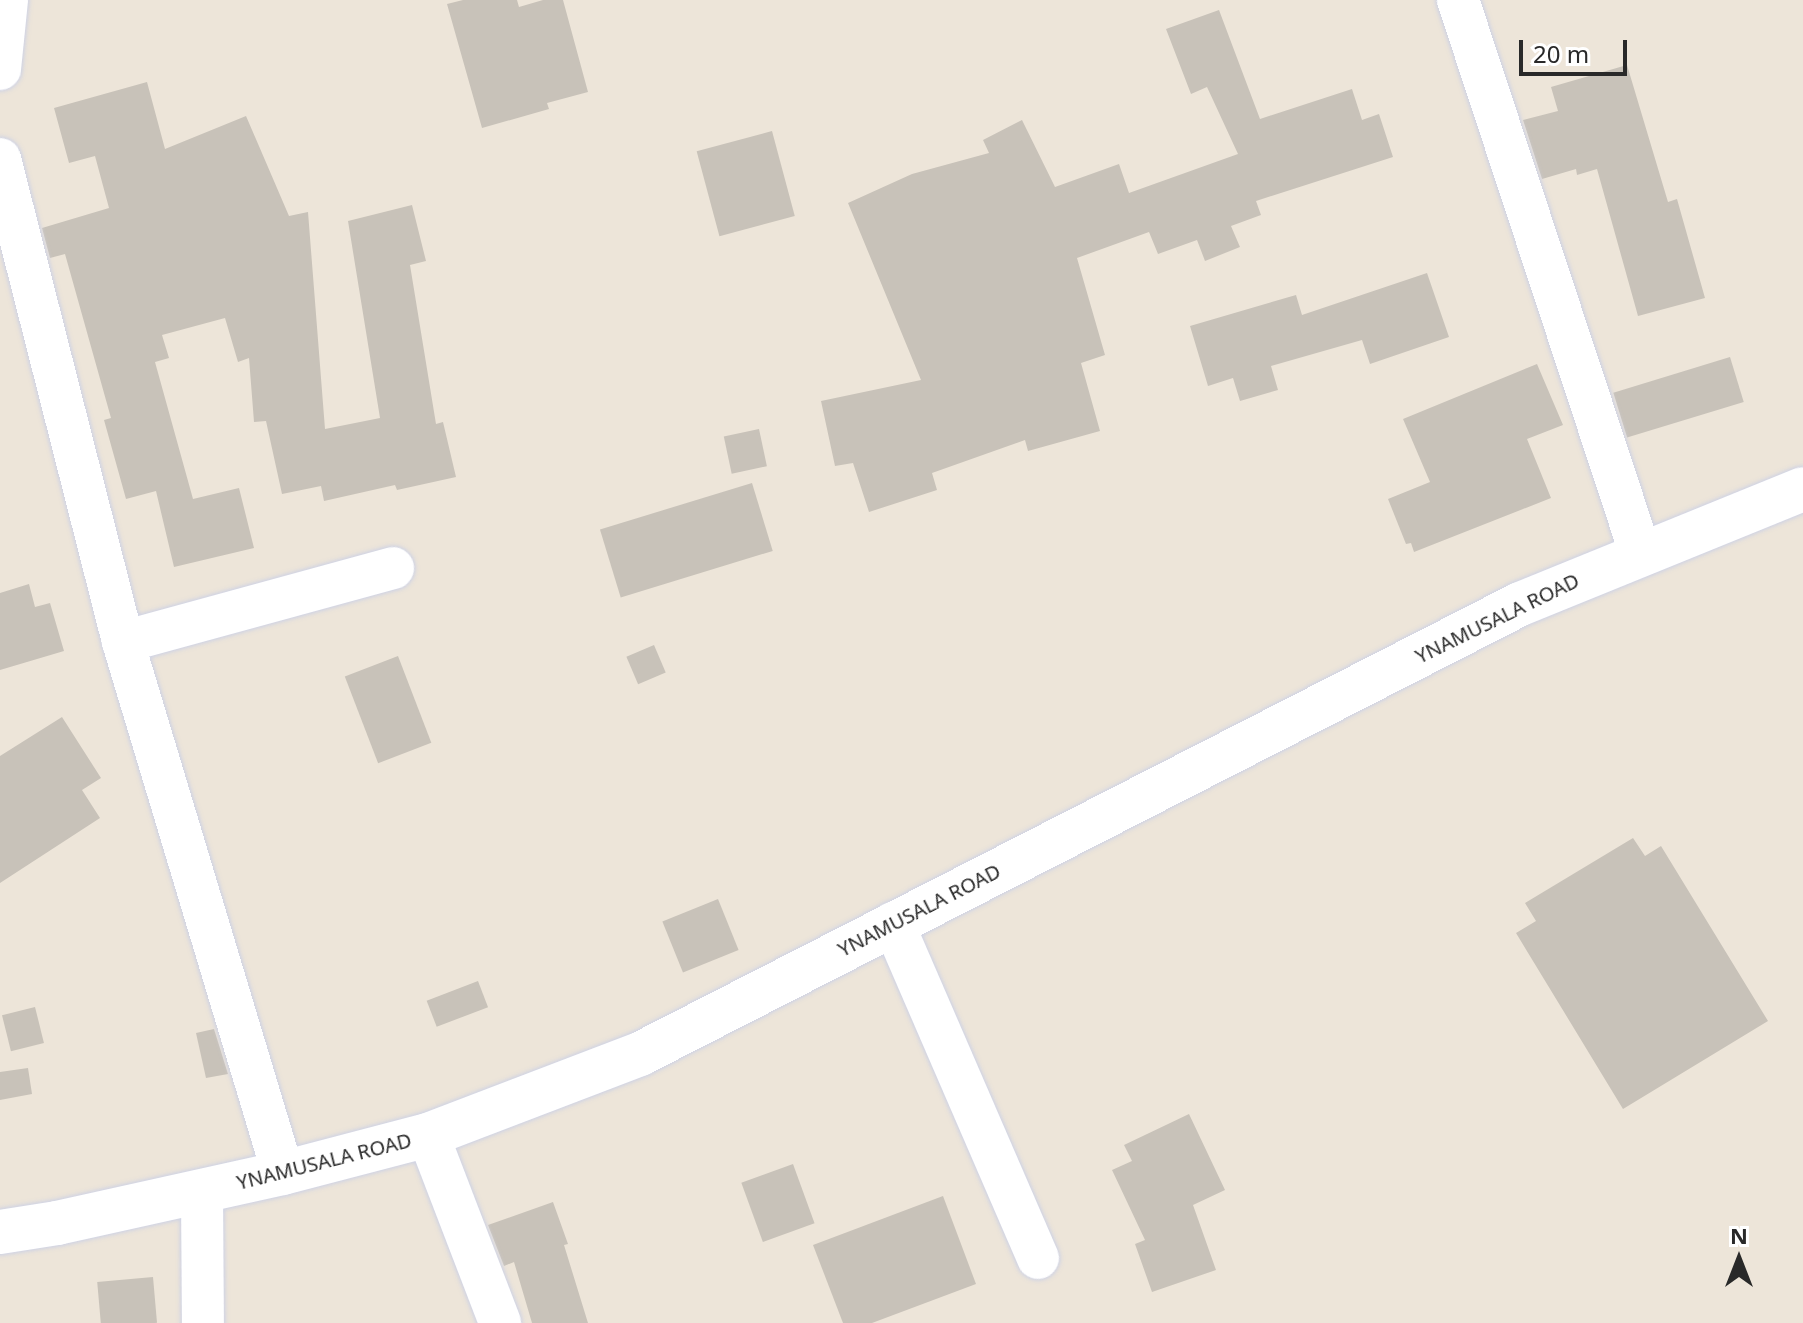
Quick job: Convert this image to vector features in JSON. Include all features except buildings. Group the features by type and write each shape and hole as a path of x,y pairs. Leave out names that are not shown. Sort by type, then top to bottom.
{"main road":[{"name":"YNAMUSALA ROAD","path":"0,1232 283,1173 428,1135 640,1054 1520,604 1640,552 1803,489"}],"street":[{"path":"0,69 7,0"},
{"path":"1458,0 1640,552"},
{"path":"0,159 123,642 283,1173"},
{"path":"123,642 393,568"},
{"path":"893,923 1038,1258"},
{"path":"428,1135 500,1323"},
{"path":"202,1191 203,1323"}]}
